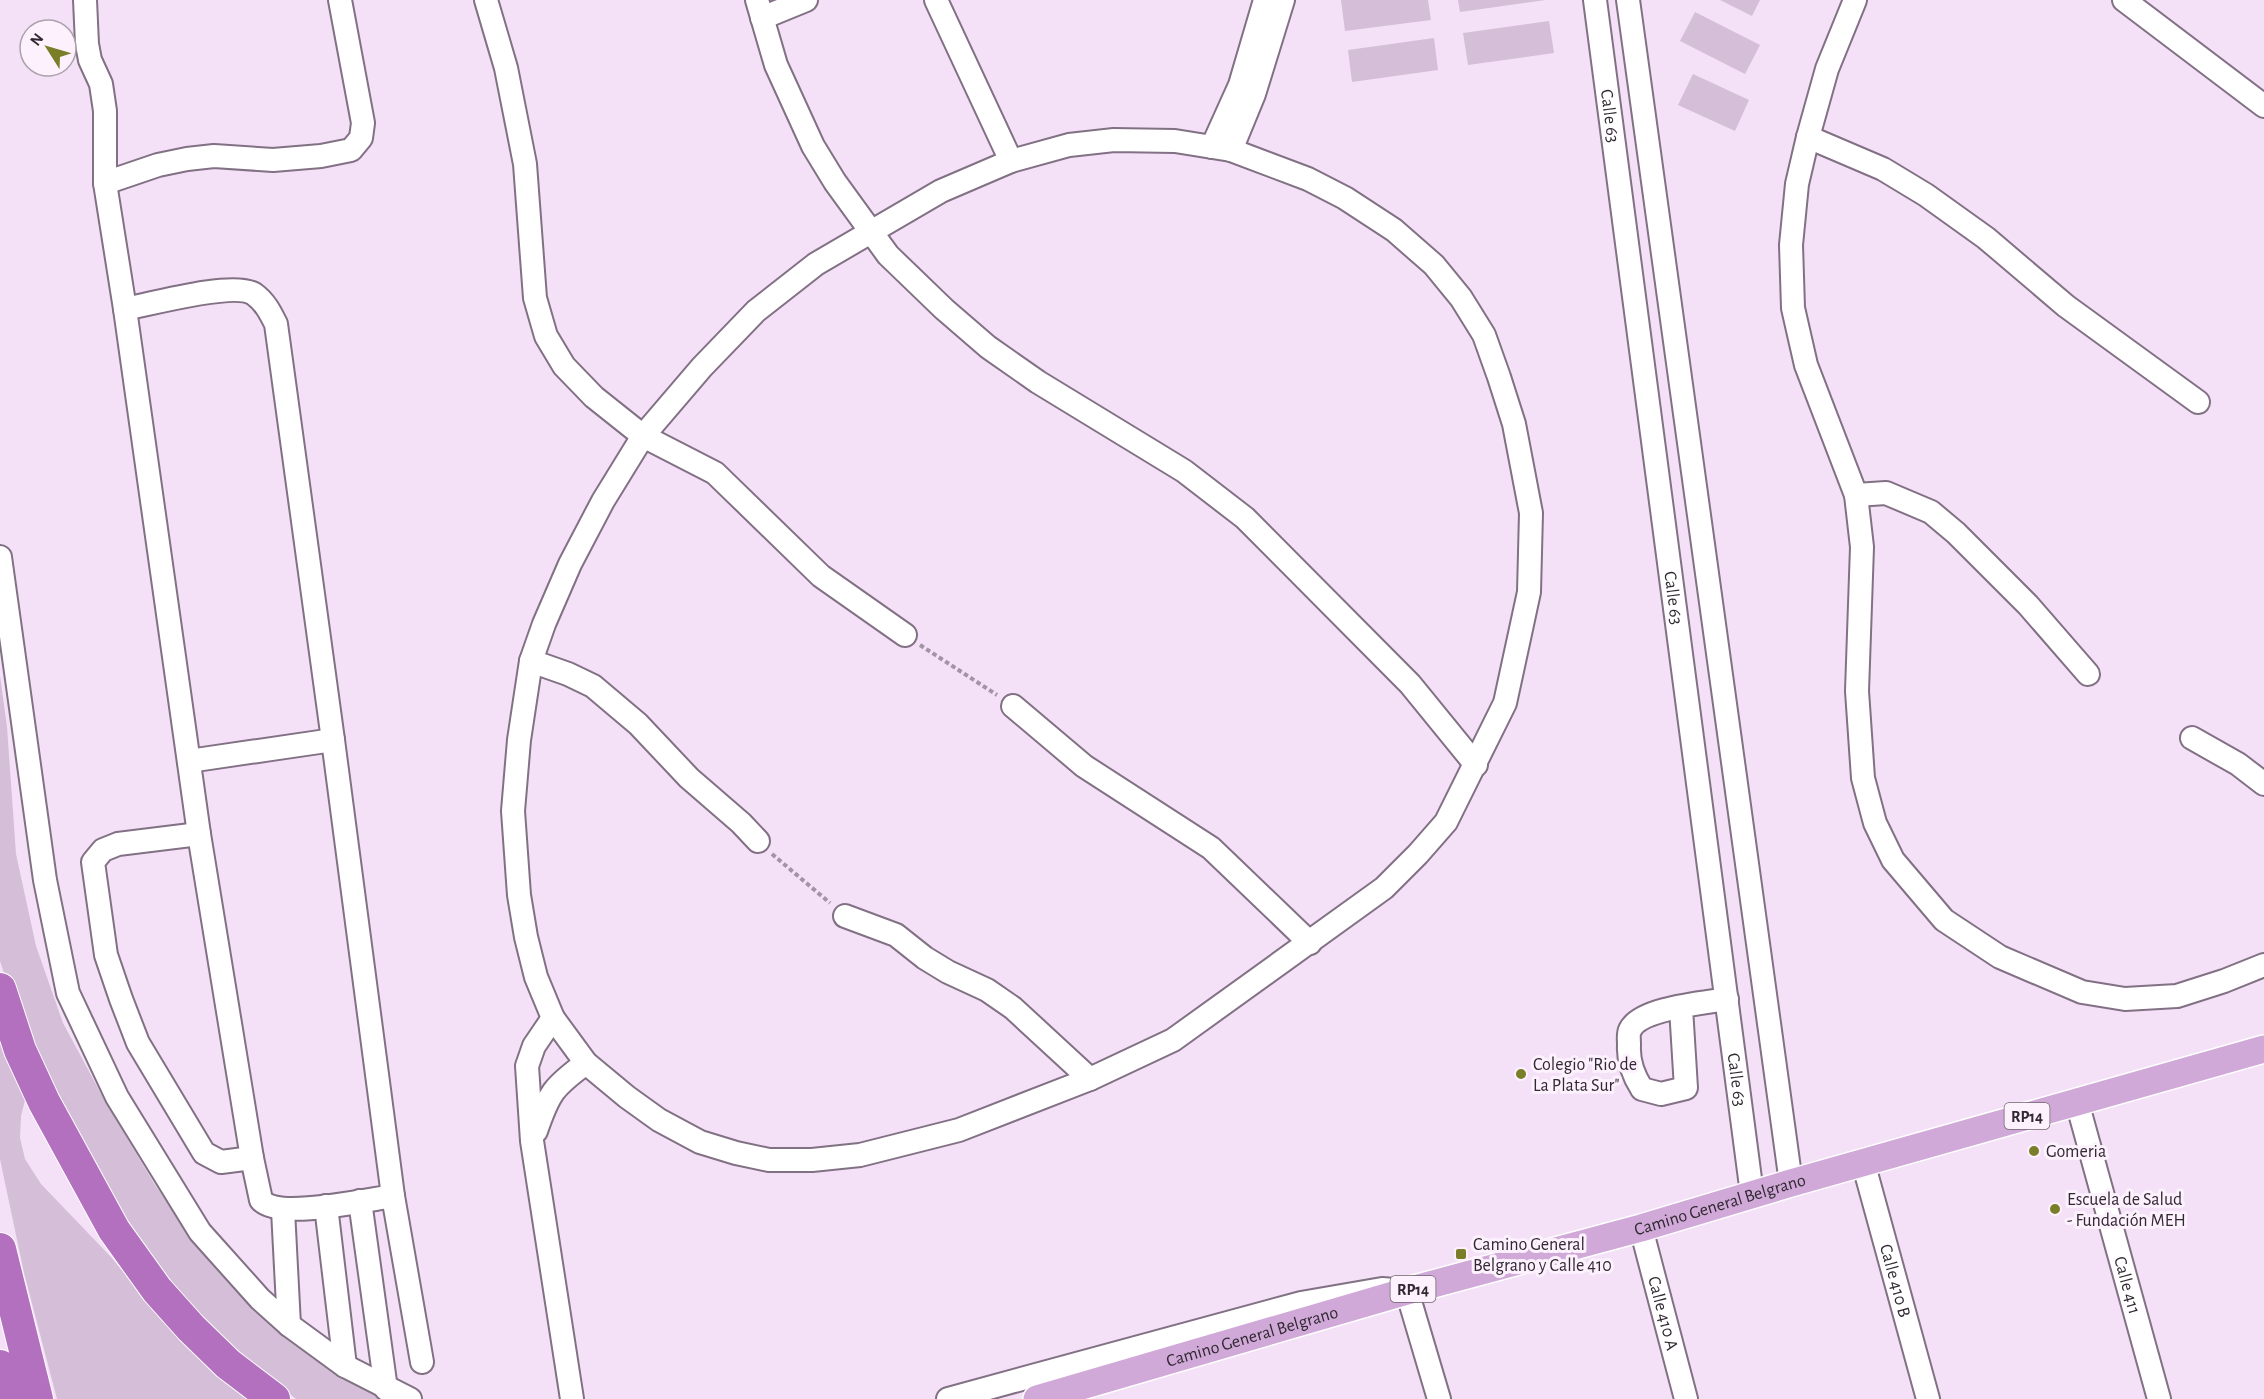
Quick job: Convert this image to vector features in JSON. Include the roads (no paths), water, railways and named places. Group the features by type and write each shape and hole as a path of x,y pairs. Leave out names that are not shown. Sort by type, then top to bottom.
{"highway":[{"path":"0,989 20,1050 44,1102 114,1230 157,1290 191,1328 228,1364 274,1399"},
{"path":"0,1249 37,1399"},
{"path":"0,1366 8,1399"}],"main road":[{"name":"Camino General Belgrano","path":"1037,1399 1407,1291 1641,1228 1752,1194 2264,1048"}],"street":[{"path":"85,0 87,44 90,60 101,84 105,111 105,183 199,834 252,1158 261,1200 266,1205 283,1210 393,1196"},
{"path":"105,183 158,165 187,159 214,156 273,160 321,156 351,150 361,138 363,123 340,0"},
{"path":"486,0 506,68 525,164 535,298 546,336 564,366 594,397 643,436 716,473 821,576 905,635"},
{"path":"806,0 760,9 776,65 813,146 888,255 944,309 988,347 1038,382 1184,471 1245,518 1410,684 1476,765"},
{"path":"936,0 1011,161"},
{"path":"1222,148 1265,0"},
{"path":"1222,148 1254,94 1283,0"},
{"name":"Calle 63","path":"1595,0 1752,1194"},
{"name":"Calle 63","path":"1628,0 1791,1183"},
{"path":"1855,0 1827,69 1808,137 1797,184 1791,245 1794,308 1806,365 1856,495 1862,547 1857,691 1863,778 1875,823 1893,860 1944,920 2000,957 2082,992 2125,999 2177,996 2264,965"},
{"path":"2124,0 2264,106"},
{"path":"1808,137 1883,169 1926,195 1986,238 2066,306 2198,402"},
{"path":"1113,140 1175,141 1222,148 1308,179 1345,198 1394,230 1434,265 1461,298 1484,335 1515,424 1531,513 1529,592 1505,703 1476,765 1446,822 1384,888 1173,1040 1090,1079 959,1130 904,1144 860,1155 812,1160 769,1160 736,1154 700,1142 659,1120 586,1063 553,1018 536,977 519,895 513,811 519,740 531,661 544,624 570,564 603,501 643,436 702,367 756,311 816,264 870,231 941,191 1011,161 1069,146 1113,140"},
{"path":"125,309 227,289 252,293 267,305 276,324 393,1196 422,1362"},
{"path":"1856,495 1886,494 1931,512 1956,532 2028,605 2088,674"},
{"path":"0,557 45,880 68,993 117,1097 200,1233 260,1299 289,1325 345,1366 386,1389 410,1399"},
{"path":"531,661 593,686 638,724 689,778 741,823 758,841"},
{"path":"1013,706 1084,766 1211,848 1310,943"},
{"path":"2192,738 2238,764 2264,784"},
{"path":"189,761 333,740"},
{"path":"199,834 118,844 103,850 93,862 106,955 138,1042 204,1153 221,1162 252,1158"},
{"path":"845,916 896,935 925,958 948,972 987,990 1012,1008 1090,1079"},
{"path":"1681,1008 1727,999"},
{"path":"553,1018 534,1046 527,1065 532,1141 572,1399"},
{"path":"532,1141 546,1100 561,1081 586,1063"},
{"name":"Calle 411","path":"2077,1102 2159,1399"},
{"name":"Calle 410 B","path":"1863,1162 1928,1399"},
{"path":"360,1201 386,1389"},
{"path":"326,1206 345,1366"},
{"path":"283,1210 289,1325"},
{"name":"Calle 410 A","path":"1641,1228 1686,1399"},
{"path":"948,1399 1301,1303 1382,1288 1407,1291 1439,1399"}],"place":[{"name":"Colegio \"Rio de La Plata Sur\"","path":"1521,1074"},
{"name":"Gomeria","path":"2034,1151"},
{"name":"Escuela de Salud - Fundación MEH","path":"2055,1209"},
{"name":"Camino General Belgrano y Calle 410","path":"1461,1254"}]}
